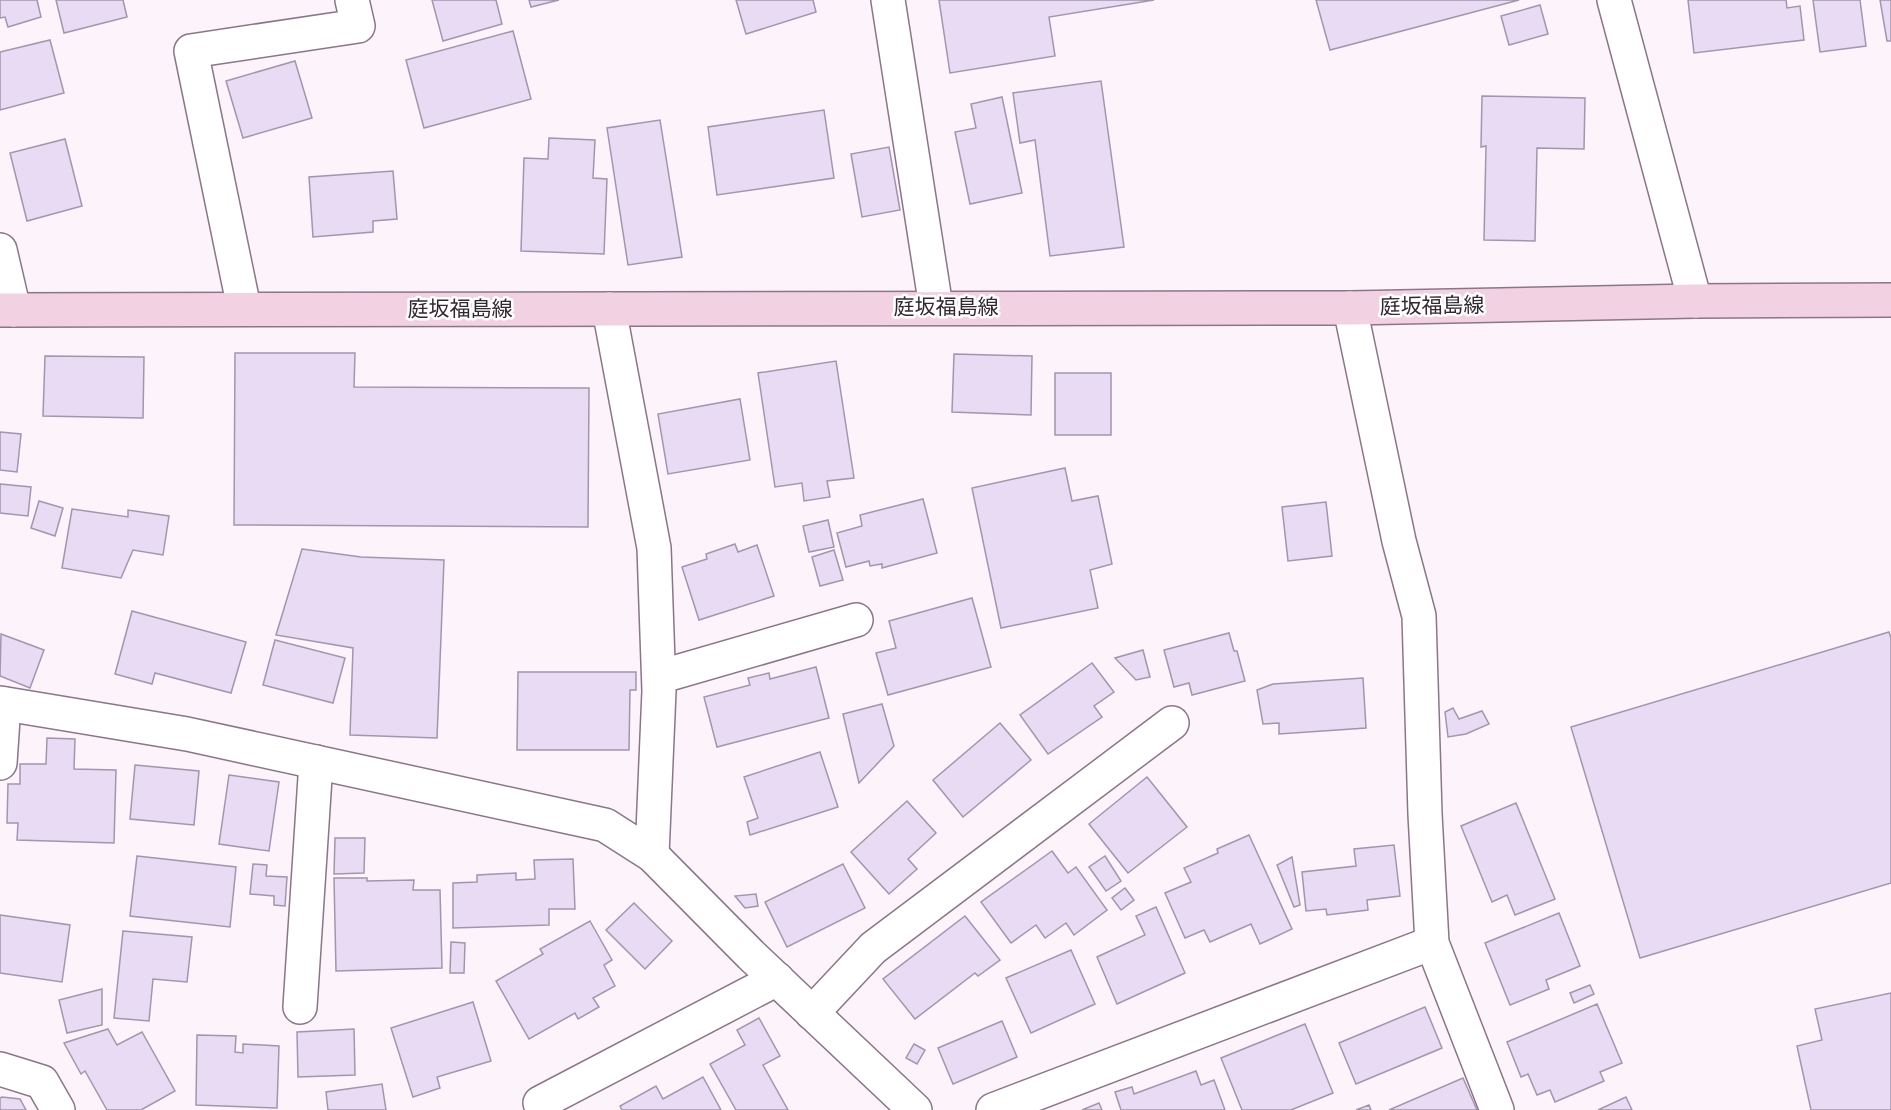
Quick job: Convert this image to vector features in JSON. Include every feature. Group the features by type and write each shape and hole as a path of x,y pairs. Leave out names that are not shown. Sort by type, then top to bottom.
{"main road":[{"name":"庭坂福島線","path":"7,310 1350,308 1695,301 1891,300"}],"street":[{"path":"244,308 191,51 358,26 352,0"},
{"path":"888,0 936,307"},
{"path":"1614,0 1695,301"},
{"path":"0,250 7,310"},
{"path":"1350,308 1399,541 1419,616 1425,814 1432,943 1497,1110"},
{"path":"609,309 654,548 658,677 652,855"},
{"path":"658,677 856,620"},
{"path":"0,763 2,704 187,734 605,825 652,855 812,1013 915,1110"},
{"path":"812,1013 873,948 1172,723"},
{"path":"300,1007 316,762"},
{"path":"993,1110 1432,943"},
{"path":"540,1103 777,979"},
{"path":"0,1069 42,1082 58,1110"}],"building":[{"path":"0,0 37,0 41,17 8,27 5,17 0,18"},
{"path":"56,0 123,0 127,17 64,33"},
{"path":"432,0 496,0 502,24 443,41"},
{"path":"529,0 559,0 531,7"},
{"path":"736,0 813,0 816,12 746,34"},
{"path":"939,0 1154,0 1049,17 1055,56 950,73"},
{"path":"1316,0 1519,0 1330,50"},
{"path":"1688,0 1786,0 1787,8 1800,6 1804,40 1694,53"},
{"path":"1813,0 1860,0 1866,46 1820,52"},
{"path":"1880,0 1891,0 1891,41 1887,41"},
{"path":"1540,5 1548,34 1509,45 1501,16"},
{"path":"513,31 531,99 424,128 406,60"},
{"path":"50,40 64,93 0,110 0,52"},
{"path":"295,61 312,118 243,138 226,81"},
{"path":"1101,81 1124,247 1050,256 1035,140 1020,143 1013,93"},
{"path":"1482,96 1585,98 1584,149 1537,148 1535,241 1484,240 1486,146 1481,147"},
{"path":"1002,97 1022,193 970,204 955,132 976,128 971,104"},
{"path":"824,110 834,178 717,195 708,127"},
{"path":"660,120 682,257 628,265 607,128"},
{"path":"549,138 595,140 593,178 607,179 604,254 521,251 524,158 548,159"},
{"path":"65,139 82,206 27,221 10,153"},
{"path":"889,147 900,210 862,217 851,154"},
{"path":"393,171 397,219 373,221 373,232 313,237 309,177"},
{"path":"235,353 355,353 354,387 589,388 588,527 234,525"},
{"path":"954,354 1032,356 1031,415 952,412"},
{"path":"45,356 144,357 143,418 43,416"},
{"path":"836,361 854,478 827,481 830,497 804,501 802,483 775,487 758,373"},
{"path":"1055,373 1111,373 1111,435 1055,435"},
{"path":"740,399 750,460 668,474 658,414"},
{"path":"0,432 21,434 17,472 0,470"},
{"path":"1065,468 1072,501 1098,496 1112,564 1090,570 1098,608 1001,628 972,488"},
{"path":"0,484 31,487 28,516 0,513"},
{"path":"923,499 937,553 882,568 882,564 870,566 869,561 846,567 837,533 862,526 860,515"},
{"path":"39,501 63,508 55,536 31,528"},
{"path":"1326,502 1332,556 1288,561 1282,507"},
{"path":"72,509 128,517 128,510 169,516 163,555 133,550 121,578 62,568"},
{"path":"828,520 834,547 809,552 803,526"},
{"path":"735,544 738,552 757,545 774,596 699,620 682,567 707,559 706,554"},
{"path":"302,549 361,557 444,560 437,738 350,735 353,648 276,635"},
{"path":"834,550 843,580 820,586 812,557"},
{"path":"972,598 991,667 888,695 876,653 896,648 889,621"},
{"path":"132,611 246,642 231,693 155,673 152,684 115,674"},
{"path":"1889,632 1891,638 1891,883 1640,958 1571,727"},
{"path":"1229,633 1234,651 1237,651 1245,681 1192,695 1189,683 1174,687 1164,650"},
{"path":"1,634 44,650 30,688 0,676"},
{"path":"275,640 345,658 333,703 263,685"},
{"path":"1143,650 1150,677 1136,680 1115,658"},
{"path":"1092,663 1114,692 1094,706 1102,717 1048,754 1020,715"},
{"path":"816,667 829,718 717,747 704,697 750,685 748,678 769,673 770,679"},
{"path":"518,672 636,672 636,690 630,690 629,750 517,750"},
{"path":"1363,678 1366,728 1279,734 1279,723 1263,724 1257,690 1273,684"},
{"path":"882,704 894,746 859,783 843,714"},
{"path":"1453,708 1459,719 1482,711 1489,724 1466,734 1448,737 1445,712"},
{"path":"1000,723 1031,760 963,817 933,780"},
{"path":"47,738 75,739 74,769 116,770 114,843 17,840 18,823 7,823 8,784 20,784 20,764 46,764"},
{"path":"820,752 838,807 750,835 747,822 758,818 744,777"},
{"path":"135,765 199,771 194,825 130,819"},
{"path":"229,775 279,782 269,851 219,844"},
{"path":"1147,777 1187,827 1128,873 1089,824"},
{"path":"907,801 936,833 908,859 917,869 889,894 851,852"},
{"path":"1516,803 1555,899 1515,915 1507,895 1492,902 1461,826"},
{"path":"1249,835 1292,929 1260,944 1251,924 1210,942 1204,930 1185,938 1165,893 1191,882 1184,868 1218,853 1217,849"},
{"path":"335,838 365,838 364,873 334,874"},
{"path":"1394,845 1400,896 1367,900 1368,910 1327,915 1326,909 1306,911 1302,872 1356,866 1354,849"},
{"path":"1052,851 1068,873 1076,867 1107,910 1074,935 1066,923 1045,938 1036,925 1011,943 981,902"},
{"path":"137,856 236,867 230,927 130,916"},
{"path":"1105,856 1121,881 1106,891 1089,867"},
{"path":"1292,857 1300,905 1294,907 1277,865"},
{"path":"573,859 575,909 549,909 549,925 453,928 453,883 477,882 477,875 516,873 516,880 535,879 534,860"},
{"path":"253,864 267,865 266,876 287,877 285,906 274,905 274,896 250,894"},
{"path":"843,864 865,908 787,947 765,902"},
{"path":"334,878 367,878 367,881 414,880 413,890 440,890 442,968 336,971"},
{"path":"1125,888 1134,900 1121,910 1112,898"},
{"path":"756,894 758,906 745,908 735,896"},
{"path":"634,903 672,941 645,969 606,930"},
{"path":"1156,907 1185,973 1117,1004 1097,957 1145,935 1136,916"},
{"path":"1559,913 1580,966 1546,980 1549,989 1510,1005 1485,943"},
{"path":"0,915 70,925 62,982 0,973"},
{"path":"965,916 1000,960 978,976 975,973 915,1019 883,979"},
{"path":"590,921 612,960 604,965 615,986 593,998 599,1007 578,1019 575,1013 529,1039 496,981 543,954 540,949"},
{"path":"123,931 192,937 187,982 153,979 149,1021 114,1018"},
{"path":"451,942 465,943 464,973 450,973"},
{"path":"1071,950 1095,1004 1031,1033 1006,978"},
{"path":"1590,985 1594,994 1574,1003 1570,993"},
{"path":"102,989 102,1025 67,1033 59,1000"},
{"path":"1891,993 1891,1110 1811,1110 1797,1046 1822,1040 1815,1009"},
{"path":"473,1002 491,1061 437,1077 440,1088 413,1097 391,1028"},
{"path":"1597,1004 1622,1063 1600,1072 1604,1081 1555,1102 1550,1090 1537,1095 1528,1074 1521,1077 1507,1042"},
{"path":"1425,1007 1442,1048 1356,1084 1339,1043"},
{"path":"759,1018 780,1056 763,1065 788,1110 736,1110 710,1064 745,1045 737,1030"},
{"path":"1002,1021 1017,1057 953,1084 938,1048"},
{"path":"1305,1024 1333,1093 1291,1110 1242,1110 1221,1058"},
{"path":"108,1029 117,1045 142,1032 175,1091 141,1110 107,1110 85,1071 81,1074 64,1043"},
{"path":"354,1029 355,1075 298,1077 297,1032"},
{"path":"197,1035 236,1036 235,1052 243,1053 243,1044 279,1046 277,1108 196,1105"},
{"path":"914,1044 925,1050 917,1064 906,1058"},
{"path":"1196,1071 1201,1085 1214,1080 1225,1110 1121,1110 1115,1092 1132,1087 1134,1094"},
{"path":"703,1077 721,1110 622,1110 620,1106 656,1086 663,1099"},
{"path":"1463,1078 1477,1110 1389,1110"},
{"path":"382,1084 386,1110 328,1110 326,1092"},
{"path":"1626,1097 1632,1110 1598,1110"},
{"path":"0,1098 20,1099 26,1110 0,1110"},
{"path":"1099,1103 1102,1110 1082,1110"},
{"path":"1369,1105 1371,1110 1356,1110"}]}
